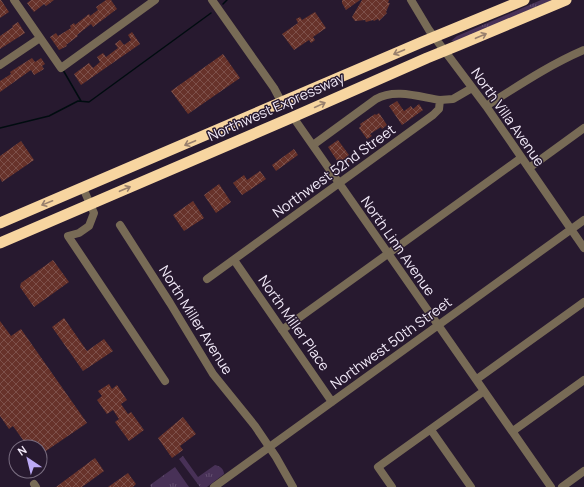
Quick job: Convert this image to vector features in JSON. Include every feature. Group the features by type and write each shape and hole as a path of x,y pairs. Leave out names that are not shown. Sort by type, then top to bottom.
{"highway":[{"name":"Northwest Expressway","path":"0,224 524,0"},
{"name":"Northwest Expressway","path":"0,243 350,91 566,0"},
{"path":"271,126 282,112 282,103"}],"street":[{"path":"14,0 61,68 156,0"},
{"name":"North Villa Avenue","path":"411,0 435,38 486,106 584,248"},
{"path":"214,2 274,88 282,103"},
{"path":"0,65 40,38"},
{"path":"486,106 562,59 584,50"},
{"path":"312,145 376,99 385,95 396,94 440,100 453,99 472,88"},
{"name":"Northwest 52nd Street","path":"208,279 338,183 434,115 439,109 440,100"},
{"name":"North Linn Avenue","path":"293,117 551,487"},
{"path":"529,168 584,128"},
{"path":"282,330 521,158"},
{"path":"83,188 94,213 89,226 79,233 68,236 165,381"},
{"name":"Northwest 50th Street","path":"214,487 584,220"},
{"name":"North Miller Avenue","path":"120,225 213,374 238,404 269,447 294,487"},
{"name":"North Miller Place","path":"234,260 332,402"},
{"path":"476,379 584,302"},
{"path":"513,431 584,380"},
{"path":"392,487 378,468 484,391"},
{"path":"431,430 471,487"},
{"path":"562,487 584,471"}],"green space":[{"path":"541,0 552,0 457,41 451,41 457,36"},
{"path":"183,456 198,477 215,465 221,468 224,474 207,487 200,487 179,459"},
{"path":"175,467 189,487 151,487 150,485"}],"building":[{"path":"0,0 9,12 0,18"},
{"path":"31,0 54,0 46,6 44,4 34,12 27,3"},
{"path":"106,0 111,0 117,9 93,27 91,24 66,45 67,46 59,50 50,37 56,33 58,36 71,28 70,26 74,23 75,25 89,14 90,16 98,10 96,7"},
{"path":"342,0 360,0 346,10"},
{"path":"362,0 389,0 388,3 390,3 386,12 387,13 379,21 378,19 366,22 365,20 355,21 352,17"},
{"path":"315,12 326,28 313,37 315,40 311,43 309,40 294,50 282,34 298,23 296,19 300,17 302,20"},
{"path":"18,22 25,33 0,49 0,36"},
{"path":"132,32 140,44 81,85 74,74 89,63 93,68 100,62 97,57 103,53 106,57 118,48 115,44 120,40 124,45 131,40 128,35"},
{"path":"223,54 240,78 188,114 171,91"},
{"path":"32,58 35,62 41,58 45,64 42,66 44,69 34,75 31,70 0,92 0,81 11,74 10,72"},
{"path":"397,101 404,111 411,106 413,109 419,104 423,110 402,125 389,106"},
{"path":"379,113 387,125 370,134 372,136 367,139 359,128 361,126 360,124"},
{"path":"338,140 349,155 347,156 350,161 345,165 341,160 338,162 328,147"},
{"path":"21,141 34,160 2,182 0,178 0,156"},
{"path":"294,149 298,155 276,171 272,165"},
{"path":"260,171 266,179 242,195 233,183 244,175 247,180"},
{"path":"219,184 231,202 216,213 204,195"},
{"path":"193,201 204,218 184,231 173,215"},
{"path":"53,260 69,282 34,307 20,287 21,283"},
{"path":"64,318 87,351 104,339 113,351 83,371 52,327"},
{"path":"0,321 11,336 21,329 87,423 48,450 48,439 22,439 13,426 9,429 0,416"},
{"path":"109,384 112,389 117,385 127,400 121,404 128,414 131,412 144,430 129,441 115,422 119,419 113,410 107,414 97,400 102,396 98,391"},
{"path":"183,417 196,434 180,446 183,450 172,458 158,438"},
{"path":"95,458 104,471 82,487 56,487"},
{"path":"128,473 136,484 133,487 108,487"}],"waterway":[{"path":"223,4 227,0"},
{"path":"0,128 49,116 78,101 89,102 211,13"},
{"path":"63,70 81,101"}]}
